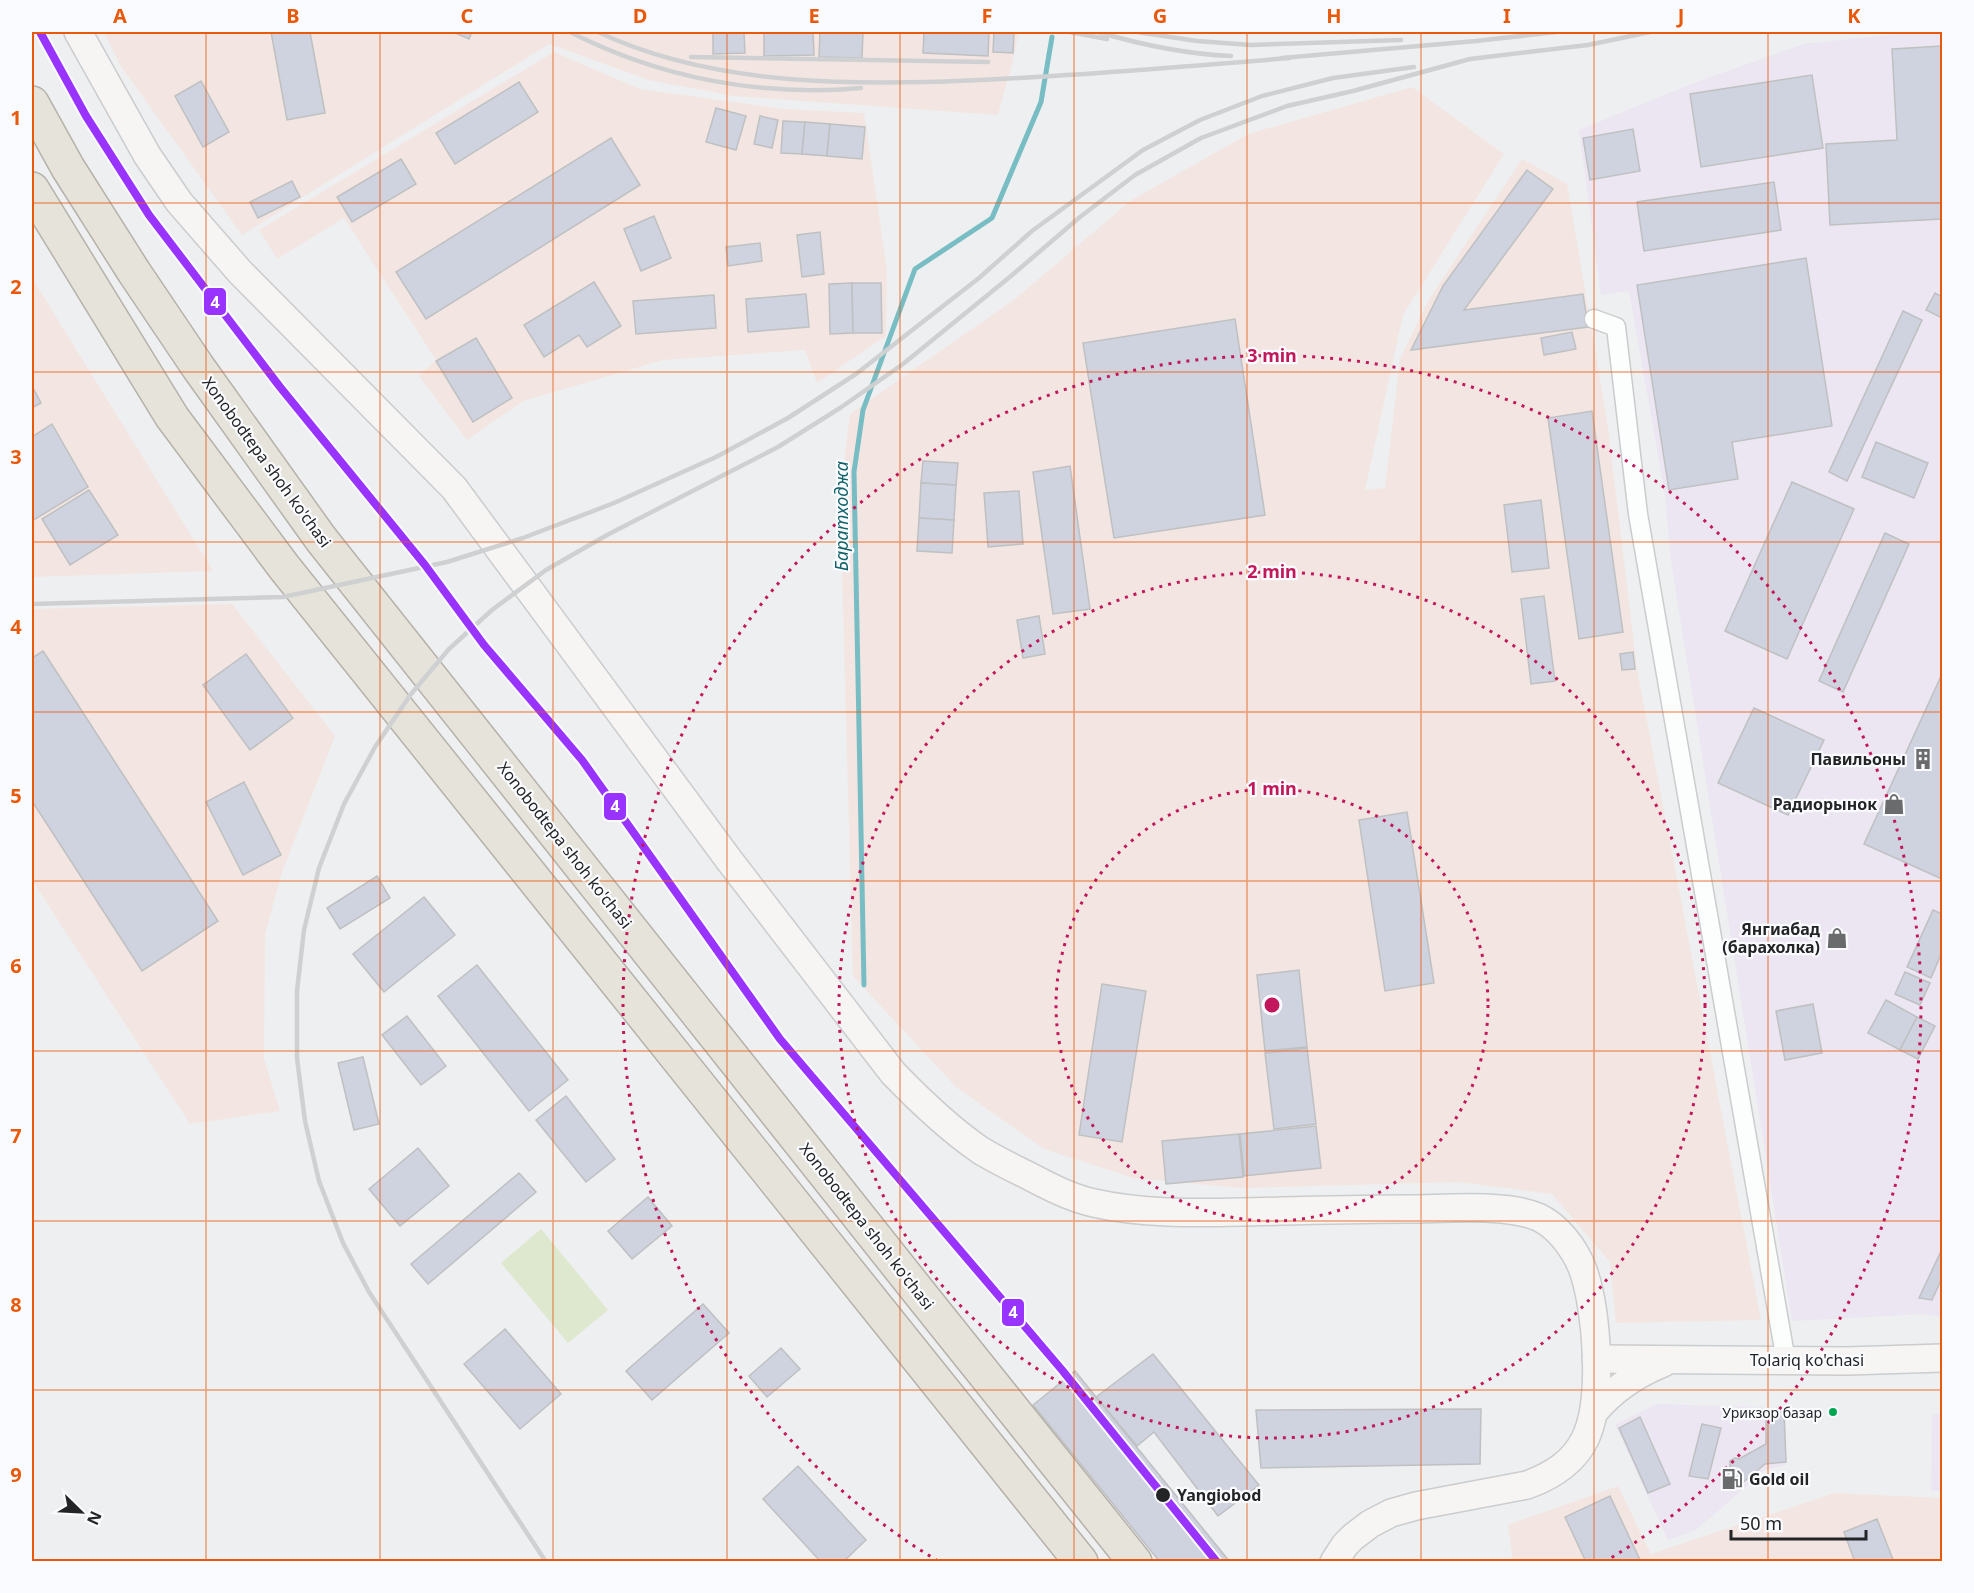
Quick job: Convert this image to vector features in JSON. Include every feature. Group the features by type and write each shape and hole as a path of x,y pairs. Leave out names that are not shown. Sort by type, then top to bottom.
{"highway":[{"name":"Xonobodtepa shoh ko'chasi","path":"32,104 68,168 134,272 198,367 321,539 1135,1562"},
{"path":"32,189 172,417 284,567 1081,1562"},
{"path":"284,567 321,539"},
{"path":"438,759 475,732"}],"street":[{"path":"78,32 147,155 179,202 240,272 454,488 729,860 886,1064 948,1125 980,1150 1062,1192 1096,1204 1182,1214 1380,1209 1502,1209 1542,1218 1571,1248 1580,1263 1595,1331 1594,1412 1586,1437 1579,1448 1563,1467 1552,1475 1527,1485 1416,1506 1391,1513 1370,1524 1353,1537 1334,1562"},
{"path":"1594,319 1616,327 1638,514 1786,1361"},
{"name":"Tolariq ko'chasi","path":"1596,1359 1848,1361 1942,1358"},
{"name":"Tolariq ko'chasi","path":"1594,1412 1623,1384 1642,1372 1672,1359"}],"shaded area":[{"path":"104,32 1019,32 998,115 734,96 649,80 549,44 242,235 120,65"},
{"name":"Янгиабад (барахолка)","path":"1914,32 1942,32 1942,1317 1924,1314 1792,1321 1671,561 1665,495 1629,291 1601,295 1579,130 1691,84 1804,44"},
{"path":"554,52 640,89 783,109 864,113 887,270 886,336 817,383 805,350 663,360 523,401 467,440 419,376 436,360 344,218 277,259 259,230"},
{"path":"1412,87 1504,154 1403,315 1365,490 1385,488 1400,359 1428,301 1522,159 1567,184 1607,420 1637,669 1761,1320 1616,1323 1610,1262 1552,1194 1458,1182 1241,1188 1133,1178 1044,1149 956,1087 853,976 840,496 850,414 1015,299 1130,201 1248,134"},
{"path":"32,278 213,571 32,577"},
{"path":"232,604 335,736 282,872 265,934 264,1059 280,1111 190,1124 32,880 32,609"},
{"path":"1656,1404 1786,1408 1785,1465 1765,1470 1696,1530 1668,1540 1615,1425"},
{"path":"1942,1413 1942,1491 1931,1491 1932,1415"},
{"path":"1618,1486 1651,1554 1835,1493 1942,1498 1942,1561 1513,1561 1508,1525"}],"green space":[{"path":"541,1229 608,1310 568,1343 501,1263"}],"building":[{"path":"271,32 310,32 325,113 287,120"},
{"path":"453,32 472,32 469,39"},
{"path":"713,32 744,32 745,53 713,54"},
{"path":"764,32 813,32 814,55 764,56"},
{"path":"820,32 863,32 862,58 819,57"},
{"path":"924,32 989,32 988,56 923,53"},
{"path":"994,32 1014,32 1013,53 993,52"},
{"path":"1942,46 1942,219 1830,225 1826,144 1897,140 1892,49"},
{"path":"1812,75 1823,148 1701,167 1690,94"},
{"path":"201,81 229,132 203,147 175,96"},
{"path":"519,82 538,112 455,164 436,133"},
{"path":"716,108 746,116 736,150 706,142"},
{"path":"760,116 778,120 772,148 754,144"},
{"path":"783,121 805,122 802,154 781,153"},
{"path":"805,122 830,124 827,156 802,154"},
{"path":"830,124 865,127 862,159 827,156"},
{"path":"1633,129 1640,171 1590,180 1583,138"},
{"path":"611,138 640,185 426,319 396,272"},
{"path":"401,159 416,184 352,222 337,197"},
{"path":"1527,170 1553,189 1464,310 1583,294 1588,327 1411,350 1443,286"},
{"path":"292,181 300,197 258,218 250,202"},
{"path":"1774,182 1781,230 1644,251 1637,202"},
{"path":"654,216 671,258 641,271 624,229"},
{"path":"820,232 824,274 802,277 797,235"},
{"path":"760,243 762,261 728,266 726,247"},
{"path":"1806,258 1832,426 1732,442 1738,479 1669,490 1637,285"},
{"path":"594,282 621,326 587,347 579,335 544,357 524,325"},
{"path":"852,283 853,333 830,334 829,284"},
{"path":"852,283 881,283 882,333 853,333"},
{"path":"1935,293 1942,297 1942,318 1926,310"},
{"path":"806,294 809,327 748,332 746,299"},
{"path":"714,295 716,328 636,334 633,301"},
{"path":"1903,311 1922,320 1847,481 1829,472"},
{"path":"1235,319 1265,515 1114,538 1083,343"},
{"path":"1572,332 1576,349 1544,355 1541,338"},
{"path":"476,338 512,398 473,422 436,361"},
{"path":"32,386 41,403 32,408"},
{"path":"1592,411 1623,632 1579,639 1548,418"},
{"path":"52,424 88,487 32,521 32,437"},
{"path":"1876,442 1928,463 1914,498 1862,477"},
{"path":"923,461 958,463 956,485 921,483"},
{"path":"1070,466 1090,609 1053,614 1033,472"},
{"path":"1792,482 1854,509 1787,659 1725,631"},
{"path":"921,483 956,485 954,520 919,518"},
{"path":"89,490 118,535 70,565 42,519"},
{"path":"1019,491 1023,544 988,547 984,493"},
{"path":"1541,500 1549,568 1512,572 1504,505"},
{"path":"919,518 954,520 952,553 917,551"},
{"path":"1885,533 1909,544 1843,692 1819,681"},
{"path":"1544,596 1555,681 1531,684 1521,599"},
{"path":"1039,616 1045,654 1023,658 1017,620"},
{"path":"43,651 218,921 142,971 32,801 32,658"},
{"path":"1633,652 1635,669 1622,670 1620,654"},
{"path":"246,654 293,718 250,750 203,685"},
{"name":"Павильоны","path":"1942,674 1942,879 1864,844"},
{"path":"1754,708 1824,740 1788,815 1718,783"},
{"path":"244,782 281,855 243,875 206,802"},
{"path":"1407,812 1434,983 1385,991 1359,820"},
{"path":"377,876 390,898 340,929 327,908"},
{"path":"424,897 455,935 384,992 353,954"},
{"path":"1933,910 1942,914 1942,952 1931,978 1907,967"},
{"path":"477,965 568,1080 529,1111 438,996"},
{"path":"1299,970 1307,1047 1265,1051 1257,975"},
{"path":"1905,972 1930,983 1920,1005 1895,994"},
{"path":"1102,984 1146,991 1122,1142 1079,1135"},
{"path":"1886,1000 1917,1017 1900,1050 1868,1033"},
{"path":"1813,1004 1822,1053 1785,1060 1776,1011"},
{"path":"407,1016 446,1066 421,1085 382,1035"},
{"path":"1917,1017 1935,1026 1918,1059 1900,1050"},
{"path":"1307,1048 1316,1124 1274,1129 1265,1053"},
{"path":"363,1057 379,1124 354,1130 338,1063"},
{"path":"566,1096 615,1159 586,1182 536,1120"},
{"path":"1316,1126 1321,1168 1244,1176 1240,1134"},
{"path":"1239,1134 1243,1177 1166,1184 1162,1141"},
{"path":"418,1148 449,1186 400,1226 369,1189"},
{"path":"519,1173 536,1192 428,1284 411,1264"},
{"path":"648,1197 672,1226 632,1259 608,1231"},
{"path":"1942,1249 1942,1278 1932,1300 1919,1298"},
{"path":"703,1304 729,1333 652,1400 626,1371"},
{"path":"505,1329 561,1394 520,1429 464,1364"},
{"path":"781,1348 800,1369 767,1397 749,1376"},
{"path":"1153,1354 1259,1485 1218,1516 1154,1432 1137,1446 1096,1397"},
{"path":"1075,1371 1230,1562 1160,1562 1033,1405"},
{"path":"1481,1409 1480,1464 1261,1468 1256,1410"},
{"path":"1784,1412 1786,1462 1765,1464 1734,1490 1726,1480 1730,1461 1735,1458 1739,1459 1766,1444 1766,1413"},
{"path":"1640,1417 1670,1484 1648,1493 1619,1428"},
{"path":"1702,1424 1721,1428 1708,1479 1689,1476"},
{"path":"798,1466 866,1540 843,1562 821,1562 763,1499"},
{"path":"1610,1496 1641,1562 1586,1562 1565,1517"},
{"path":"1877,1519 1894,1562 1855,1562 1844,1532"}],"waterway":[{"name":"Баратходжа","path":"864,985 854,472 863,410 915,269 992,218 1041,102 1052,37"}],"railway":[{"path":"570,32 639,61 711,81 786,90 861,88"},
{"path":"598,32 644,51 693,64 744,74 795,80 847,82 899,83 1000,79 1289,58"},
{"path":"1070,32 1107,39"},
{"path":"1098,32 1164,48 1231,56"},
{"path":"1137,32 1197,41 1251,45 1401,40"},
{"path":"1282,58 1556,32"},
{"path":"546,1562 369,1292 343,1243 319,1181 305,1121 297,1058 297,991 304,930 319,868 344,804 375,747 411,694 449,649 492,610 546,570 607,535 778,447 840,408 903,364 1080,217 1135,175 1201,138 1287,106 1353,91 1470,59 1588,45 1650,32"},
{"path":"691,57 988,62"},
{"path":"32,604 283,597 447,562 523,538 614,503 716,457 788,418 856,374 979,278 1032,231 1143,150 1200,120 1262,96 1333,78 1414,67"}],"transit line":[{"name":"4","path":"40,32 86,116 149,215 280,387 425,565 484,645 582,760 780,1039 1062,1370 1217,1562"}],"place":[{"name":"Павильоны","path":"1923,759"},
{"name":"Радиорынок","path":"1894,804"},
{"name":"Янгиабад (барахолка)","path":"1837,938"},
{"name":"Урикзор базар","path":"1833,1412"},
{"name":"Gold oil","path":"1732,1479"},
{"name":"Yangiobod","path":"1163,1495"}]}
